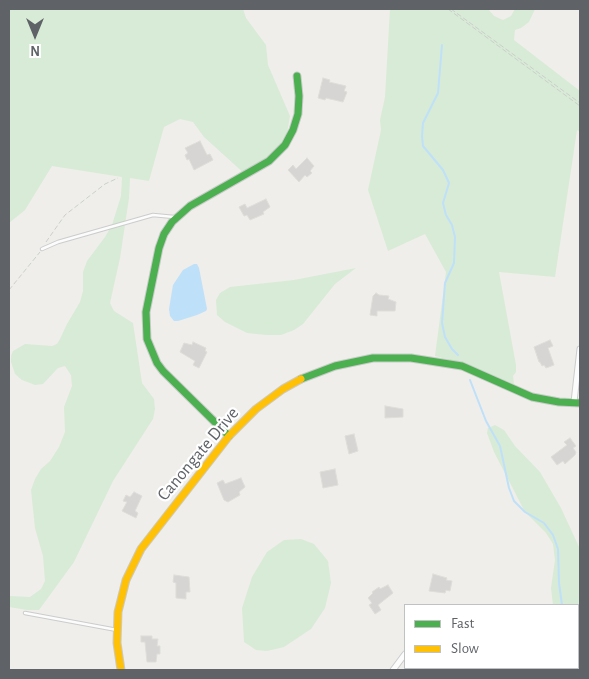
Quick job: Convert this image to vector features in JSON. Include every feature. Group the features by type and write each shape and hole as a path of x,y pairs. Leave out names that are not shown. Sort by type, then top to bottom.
{"street":[{"path":"229,436 163,371 154,357 147,339 146,312 157,254 164,234 176,218 190,206 262,166 278,154 291,135 298,114 299,96 296,76"},
{"path":"577,402 580,349"},
{"name":"Canongate Drive","path":"121,670 117,646 118,612 124,588 133,564 141,550 229,436 256,409 283,389 335,366 373,358 410,358 453,364 545,400 577,402"},
{"path":"393,670 404,655"}],"lane":[{"path":"42,250 58,242 153,215 176,218"},
{"path":"25,613 117,630"}],"path":[{"path":"450,9 580,104"},
{"path":"9,290 42,250 65,215 105,184 118,178"}],"green space":[{"path":"9,9 243,9 246,18 266,45 268,65 290,116 285,145 246,175 204,137 193,122 180,119 164,127 149,181 130,178 120,258 110,303 114,311 133,323 142,383 154,399 153,419 113,481 74,562 39,610 9,607 9,596 30,597 41,589 45,581 43,556 35,528 31,490 41,469 50,461 59,447 65,432 64,407 72,386 71,375 65,366 58,368 43,384 35,385 22,380 15,374 11,356 13,351 25,344 52,346 57,344 80,302 83,291 83,272 87,261 112,225 121,196 122,177 52,166 25,210 9,223"},
{"path":"390,9 488,9 494,16 503,20 511,16 515,9 535,9 529,22 515,30 514,40 580,91 580,132 577,130 555,277 499,272 516,365 516,372 513,376 514,384 466,364 435,356 446,272 425,234 388,251 368,190 381,130 380,120 385,97"},
{"path":"356,268 335,284 303,324 281,335 247,333 225,322 217,315 216,300 220,293 230,287 294,280"},
{"path":"495,425 504,430 515,446 540,472 561,508 580,549 579,641 579,604 553,604 551,588 555,560 553,544 546,533 525,512 494,452 487,433 488,428"},
{"path":"301,539 314,544 328,561 331,583 325,608 311,629 284,647 267,651 256,650 244,642 242,608 252,577 267,552 284,540"}],"water":[{"path":"197,264 199,268 207,309 197,315 174,321 170,316 169,309 173,285 183,270"}],"building":[{"path":"323,78 330,80 329,82 346,86 344,91 347,92 343,102 318,98"},
{"path":"200,141 207,155 210,154 213,160 194,170 189,159 187,160 185,155 188,153 185,148"},
{"path":"307,158 314,166 310,171 312,173 307,177 305,175 299,182 288,170 293,165 296,169"},
{"path":"266,199 270,207 263,212 264,214 250,220 247,215 244,216 239,207 245,204 247,208"},
{"path":"376,293 389,296 388,299 396,302 395,311 377,311 377,316 370,315 373,296"},
{"path":"550,340 553,346 548,348 554,365 546,368 539,362 534,347"},
{"path":"193,342 206,348 205,351 207,352 199,368 193,365 195,361 180,352 184,343 192,345"},
{"path":"385,406 403,409 403,417 385,418"},
{"path":"354,434 358,451 349,454 345,436"},
{"path":"570,438 576,446 573,448 576,452 575,455 565,464 563,461 557,465 551,457 567,445 564,442"},
{"path":"335,469 338,485 323,488 320,472"},
{"path":"241,478 245,487 239,492 240,495 228,502 224,500 217,483 223,480 225,484"},
{"path":"134,492 142,496 135,511 138,513 136,518 122,511 127,502 123,501 126,495 130,497"},
{"path":"433,574 452,581 450,591 446,590 445,593 429,591"},
{"path":"174,575 189,577 190,592 186,592 186,599 176,598 176,583 173,582"},
{"path":"388,585 393,593 378,605 381,610 375,614 369,605 372,603 368,598 379,587 380,589"},
{"path":"141,636 152,636 152,639 158,639 157,646 160,646 160,654 157,654 156,662 147,662 145,642 141,642"}],"waterway":[{"path":"442,45 438,93 423,123 422,136 423,146 443,170 449,183 443,203 455,237 454,263 445,283 442,323 445,337 458,355"},
{"path":"470,380 486,421 500,446 509,488 514,501 525,512 544,523 553,535 558,549 562,604"}],"traffic: fast":[{"path":"229,436 157,363 147,339 146,312 159,248 164,234 172,222 190,206 269,161 285,145 293,130 298,114 297,76"},
{"path":"301,379 335,366 373,358 411,358 462,366 532,397 559,402 580,403"}],"traffic: slow":[{"path":"121,670 117,643 118,612 126,580 141,549 229,436 256,409 283,389 301,379"}]}
